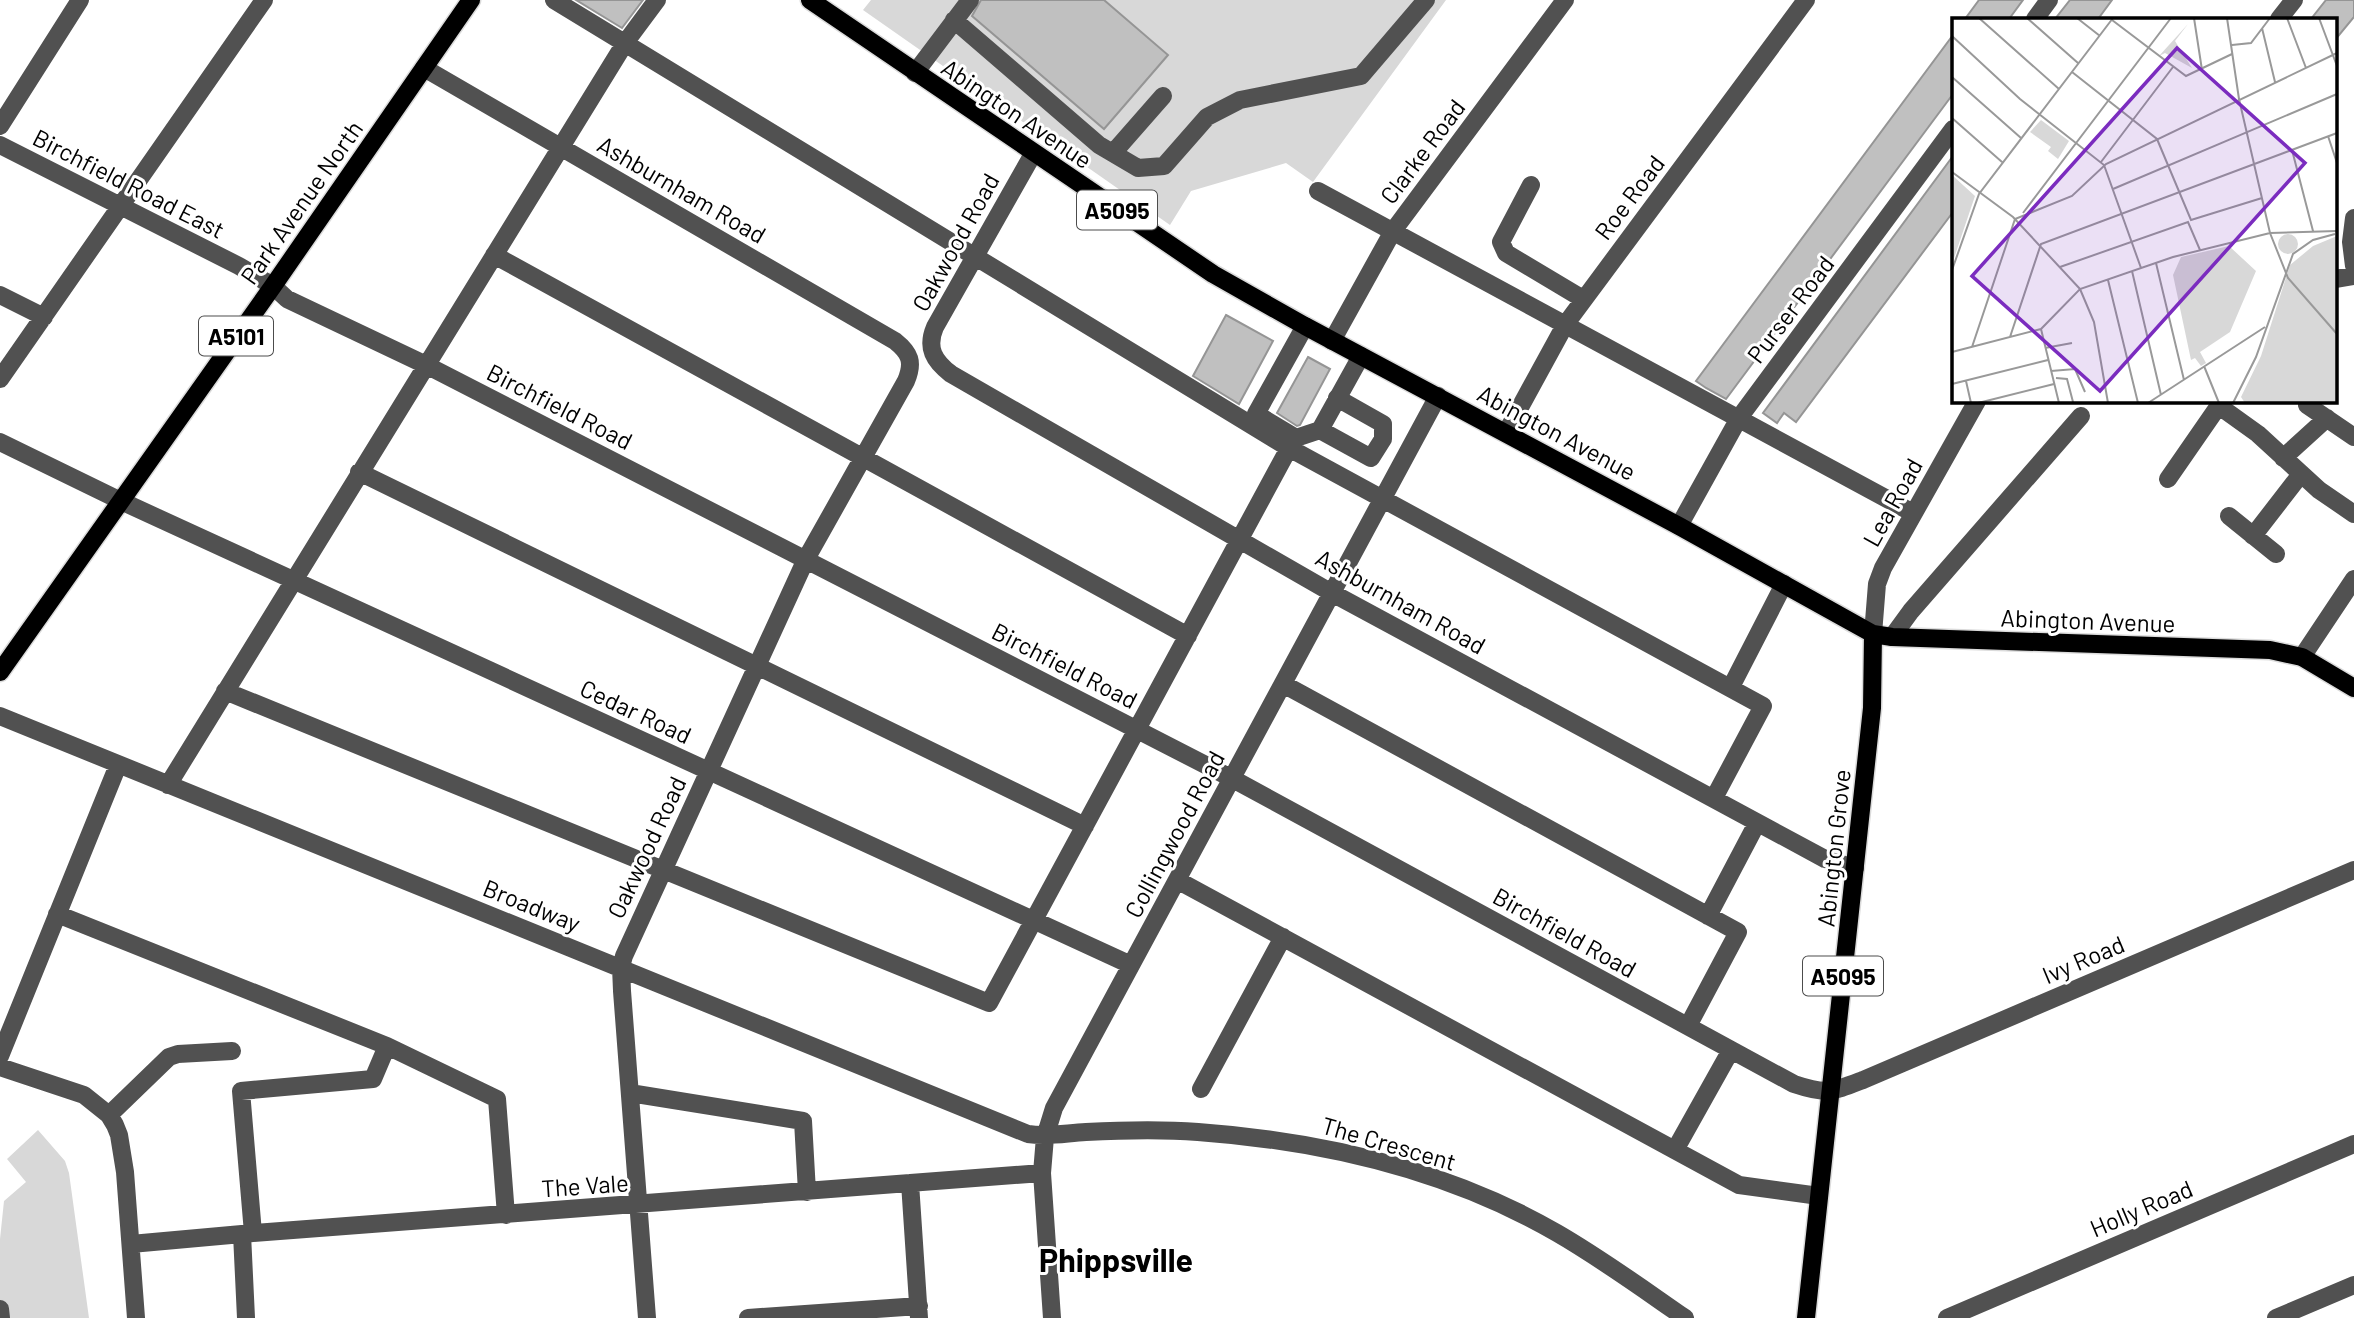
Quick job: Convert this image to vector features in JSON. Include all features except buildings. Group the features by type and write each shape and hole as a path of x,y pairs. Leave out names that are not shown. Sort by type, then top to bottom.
{"main road":[{"name":"Park Avenue North","path":"0,672 471,0"},
{"name":"Abington Avenue","path":"810,0 1213,275 1679,526 1873,634 1892,637 2270,650 2302,657 2354,688"},
{"name":"Abington Grove","path":"1806,1318 1872,708 1873,634"}],"street":[{"path":"0,126 80,0"},
{"path":"0,379 264,0"},
{"path":"554,0 1289,448 1763,706 1714,799"},
{"path":"168,785 625,43 657,0"},
{"path":"915,74 971,0"},
{"path":"954,20 1099,145 1138,168 1164,166 1207,117 1240,100 1361,76 1426,0"},
{"name":"Clarke Road","path":"1332,341 1393,231 1565,0"},
{"name":"Roe Road","path":"1506,433 1565,325 1583,299 1806,0"},
{"path":"2036,18 2049,0"},
{"path":"2280,18 2294,0"},
{"name":"Ashburnham Road","path":"424,68 895,341 911,358"},
{"path":"1113,153 1163,96"},
{"name":"Purser Road","path":"1679,526 1739,418 1952,130"},
{"name":"Birchfield Road East","path":"0,145 121,205 273,286"},
{"name":"Oakwood Road","path":"934,357 930,348 931,337 1033,154"},
{"path":"1531,185 1501,242 1503,248 1506,253 1583,299"},
{"path":"1318,191 1913,513"},
{"path":"2354,218 2351,242 2354,266"},
{"path":"494,255 1188,636"},
{"path":"2336,279 2354,275"},
{"name":"Birchfield Road","path":"273,286 287,299 426,365 1231,778 1794,1084 1815,1091 1830,1092"},
{"path":"0,295 44,317"},
{"path":"1305,326 1256,414 1296,438 1320,430 1361,356"},
{"name":"Ashburnham Road","path":"934,357 951,374 1332,593 1825,859 1856,868"},
{"name":"Oakwood Road","path":"647,1318 621,967 624,956 806,559 906,381 911,358"},
{"name":"Collingwood Road","path":"1052,1318 1042,1173 1045,1137 1054,1108 1438,396"},
{"path":"1320,430 1371,457 1383,439 1383,424 1337,398"},
{"name":"Lea Road","path":"1873,634 1877,584 1887,559 1976,402"},
{"path":"2168,479 2220,403 2319,490 2354,514"},
{"path":"2307,405 2354,437"},
{"path":"1892,637 1911,611 2081,416"},
{"path":"2283,458 2327,418"},
{"name":"Cedar Road","path":"0,442 121,501 1131,965"},
{"path":"225,691 989,1003 1289,448"},
{"path":"359,472 1085,826"},
{"path":"2253,536 2301,474"},
{"path":"2229,516 2276,554"},
{"path":"2302,657 2354,579"},
{"path":"1731,687 1784,584"},
{"path":"1283,684 1738,932 1688,1026"},
{"name":"Broadway","path":"0,716 1016,1129 1045,1137"},
{"path":"0,1056 118,765"},
{"path":"1709,916 1757,823"},
{"name":"Ivy Road","path":"1830,1092 2354,870"},
{"path":"1177,880 1739,1185 1819,1196"},
{"path":"57,914 387,1046 497,1099 506,1215"},
{"path":"1201,1089 1283,937"},
{"path":"246,1318 247,1233 241,1091 373,1079 387,1046"},
{"path":"1675,1150 1731,1050"},
{"path":"109,1115 170,1057 178,1054 232,1051"},
{"path":"0,1067 84,1096 109,1115 119,1135 122,1150 136,1318"},
{"path":"630,1093 803,1121 807,1192"},
{"name":"The Crescent","path":"1045,1137 1123,1130 1196,1132 1268,1139 1338,1150 1382,1161 1497,1203 1555,1232 1615,1268 1685,1318"},
{"name":"Holly Road","path":"1947,1318 2354,1144"},
{"name":"The Vale","path":"131,1244 1042,1173"},
{"path":"748,1318 919,1312 910,1183"},
{"path":"2276,1318 2354,1285"},
{"path":"0,1309 1,1318"}],"shaded area":[{"path":"871,0 1446,0 1313,182 1286,163 1191,191 1170,225 863,10"},
{"path":"38,1130 65,1161 69,1173 89,1318 0,1318 0,1239 4,1201 26,1182 7,1159"}],"district":[{"name":"Phippsville","path":"1116,1259"}]}
